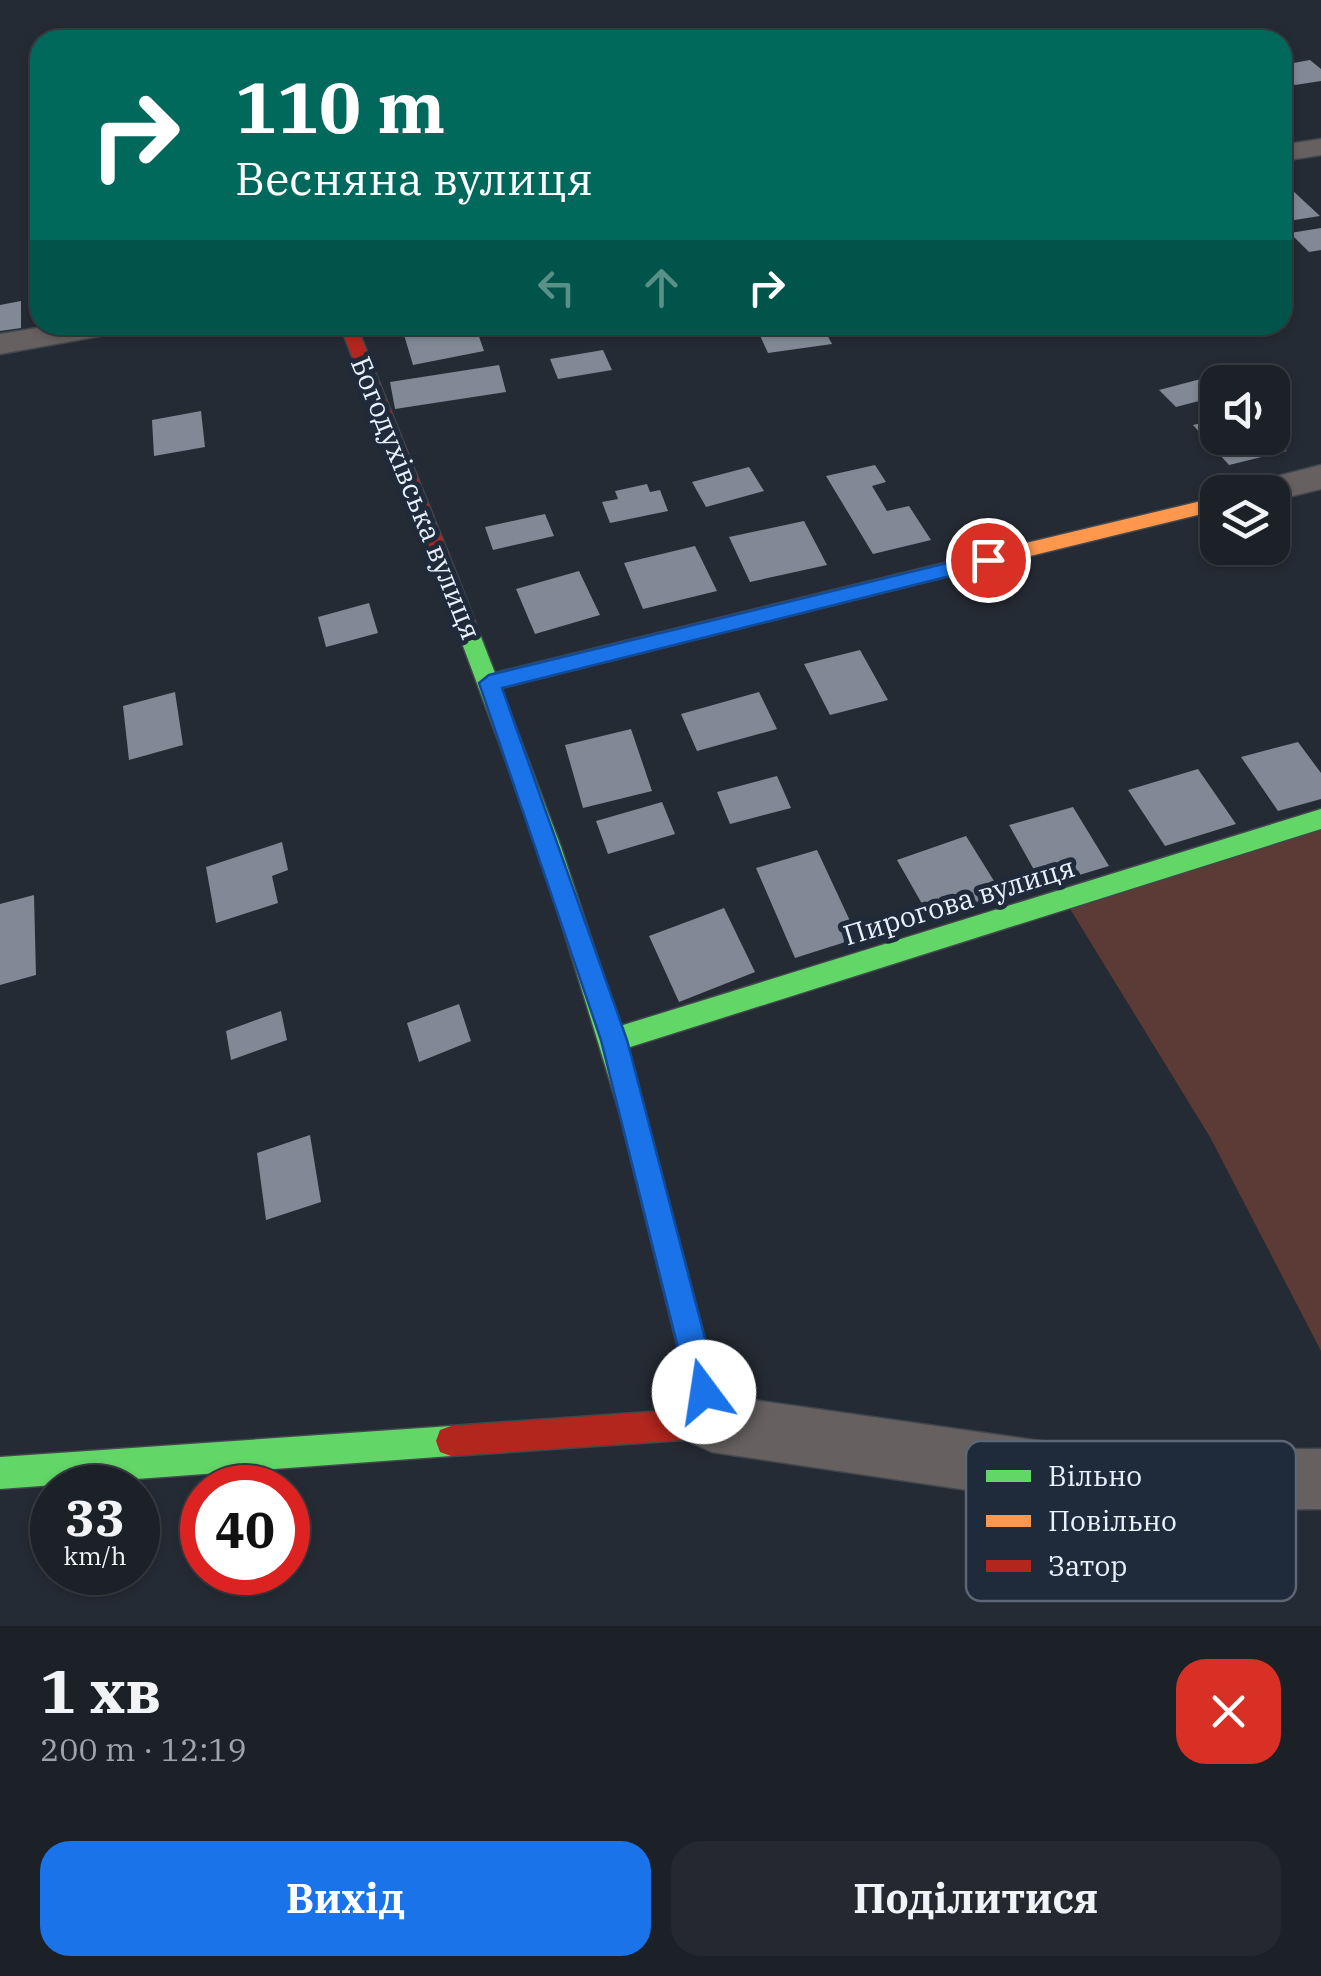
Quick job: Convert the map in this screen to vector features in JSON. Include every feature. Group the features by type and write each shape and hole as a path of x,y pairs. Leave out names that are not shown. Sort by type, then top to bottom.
{"street":[{"path":"1292,151 1321,147"},
{"path":"0,344 53,335"},
{"name":"Богодухівська вулиця","path":"352,335 489,683 614,1040 712,1423"},
{"path":"1290,484 1321,477"},
{"path":"489,683 1200,507"},
{"name":"Пирогова вулиця","path":"614,1040 1321,819"},
{"path":"0,1473 712,1423 966,1460"},
{"path":"1296,1479 1321,1479"}],"shaded area":[{"path":"1321,819 1321,1351 1210,1137 1064,899"}],"building":[{"path":"1310,60 1321,69 1321,81 1295,85 1292,63"},
{"path":"1292,190 1320,216 1292,220"},
{"path":"1321,228 1321,250 1309,252 1292,233"},
{"path":"21,301 21,328 0,331 0,305"},
{"path":"404,335 478,335 484,351 413,365"},
{"path":"760,335 827,335 832,344 768,353"},
{"path":"603,350 612,370 558,379 550,359"},
{"path":"499,365 506,392 395,409 390,382"},
{"path":"1200,379 1200,401 1176,407 1159,390"},
{"path":"201,411 205,447 154,456 152,420"},
{"path":"1220,455 1270,455 1229,465"},
{"path":"875,465 886,482 872,486 887,511 909,506 931,540 873,554 826,476"},
{"path":"749,467 764,491 706,507 692,482"},
{"path":"647,484 650,492 660,490 668,511 610,523 602,502 618,499 615,491"},
{"path":"545,514 554,536 493,550 485,527"},
{"path":"804,521 827,565 750,582 729,537"},
{"path":"695,546 717,591 643,609 624,563"},
{"path":"579,571 600,615 535,634 516,589"},
{"path":"369,603 378,633 326,647 318,617"},
{"path":"860,650 888,700 830,715 804,664"},
{"path":"175,692 183,745 129,760 123,706"},
{"path":"759,692 777,729 697,751 681,714"},
{"path":"631,729 652,791 583,808 565,745"},
{"path":"1298,742 1321,773 1321,799 1278,811 1241,757"},
{"path":"1198,769 1236,824 1165,846 1128,790"},
{"path":"777,776 791,808 730,824 717,792"},
{"path":"662,802 675,834 608,854 596,821"},
{"path":"1073,807 1109,866 1043,886 1009,825"},
{"path":"966,836 1004,897 933,923 897,860"},
{"path":"282,842 288,870 272,876 278,903 216,923 206,867"},
{"path":"817,850 858,938 795,958 756,868"},
{"path":"34,895 36,975 0,985 0,904"},
{"path":"724,908 755,972 679,1002 649,936"},
{"path":"459,1004 471,1041 419,1062 407,1023"},
{"path":"281,1011 287,1040 231,1060 226,1031"},
{"path":"310,1135 321,1202 266,1220 257,1153"}],"traffic: fast":[{"path":"489,683 1022,551"},
{"path":"444,568 573,917 637,1131"},
{"path":"614,1040 1321,819"},
{"path":"0,1473 451,1441"}],"traffic: slow":[{"path":"1022,551 1200,507"}],"traffic: jam":[{"path":"352,335 444,568"},
{"path":"451,1441 712,1423 637,1131"}],"route":[{"path":"704,1392 614,1040 489,683 988,560"}]}
